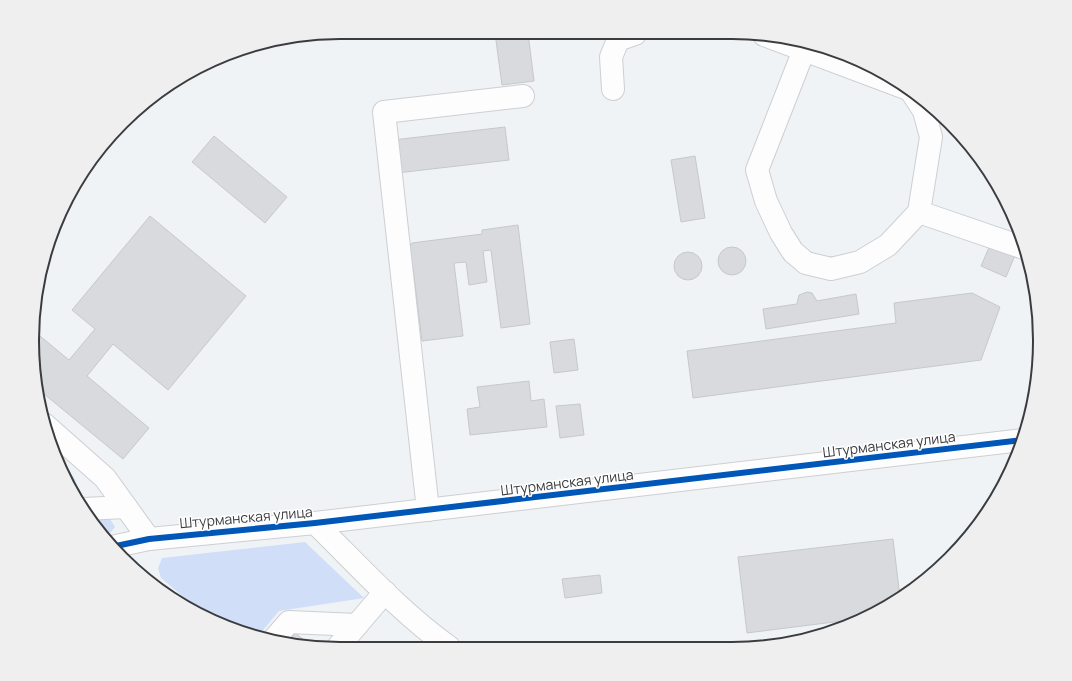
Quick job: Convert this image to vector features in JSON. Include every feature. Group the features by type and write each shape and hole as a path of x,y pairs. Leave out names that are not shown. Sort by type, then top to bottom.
{"street":[{"path":"612,89 611,57 618,40 621,39"},
{"path":"791,45 883,80"},
{"path":"804,50 757,170 766,201 781,234 793,252 806,263 831,269 860,262 888,245 919,212 931,137 924,111 921,106"},
{"path":"428,510 384,112 523,96"},
{"path":"919,212 1018,246"},
{"path":"53,432 105,478 149,539"},
{"name":"Штурманская улица","path":"119,545 149,539 315,523 1016,441"},
{"path":"90,509 126,507"},
{"path":"315,523 385,592 433,636 442,642"},
{"path":"341,642 385,592"},
{"path":"277,635 289,622 356,625"}],"shaded area":[{"path":"68,468 75,479 77,487"},
{"path":"96,516 108,516 115,527 111,532 108,532"},
{"path":"305,542 364,598 279,611 262,632 225,619 188,601 161,578 158,568 162,558"}],"building":[{"path":"496,39 529,39 534,81 502,85"},
{"path":"505,127 509,160 397,173 393,140"},
{"path":"214,136 287,197 265,223 192,162"},
{"path":"695,156 705,218 681,222 671,160"},
{"path":"150,216 246,296 168,390 113,344 87,376 149,428 123,459 44,394 40,360 39,335 69,360 95,329 72,310"},
{"path":"518,225 530,324 501,328 491,250 483,251 487,282 469,285 466,262 454,263 463,336 422,341 413,268 405,269 402,246 412,243 482,234 482,230"},
{"path":"991,243 1016,253 1006,277 981,266"},
{"path":"732,247 738,248 742,251 745,255 745,267 742,271 738,274 732,275 726,274 722,271 719,267 718,261 719,255 722,251 726,248"},
{"path":"688,252 694,253 698,256 701,260 701,272 698,276 694,279 688,280 682,279 678,276 675,272 674,266 675,260 678,256 682,253"},
{"path":"807,292 812,293 817,301 856,294 859,314 766,329 763,309 797,304 799,295"},
{"path":"972,293 1000,307 981,360 693,398 687,351 896,323 894,303"},
{"path":"574,339 578,370 554,373 550,342"},
{"path":"529,381 531,401 544,399 547,427 470,435 467,409 480,407 477,387"},
{"path":"580,404 584,435 560,438 556,406"},
{"path":"893,539 899,591 865,611 841,621 747,633 738,557"},
{"path":"600,575 602,593 565,598 562,579"},
{"path":"295,633 303,639 301,639 291,637"}],"cycle path":[{"path":"119,545 149,539 315,523 1016,441"}]}
